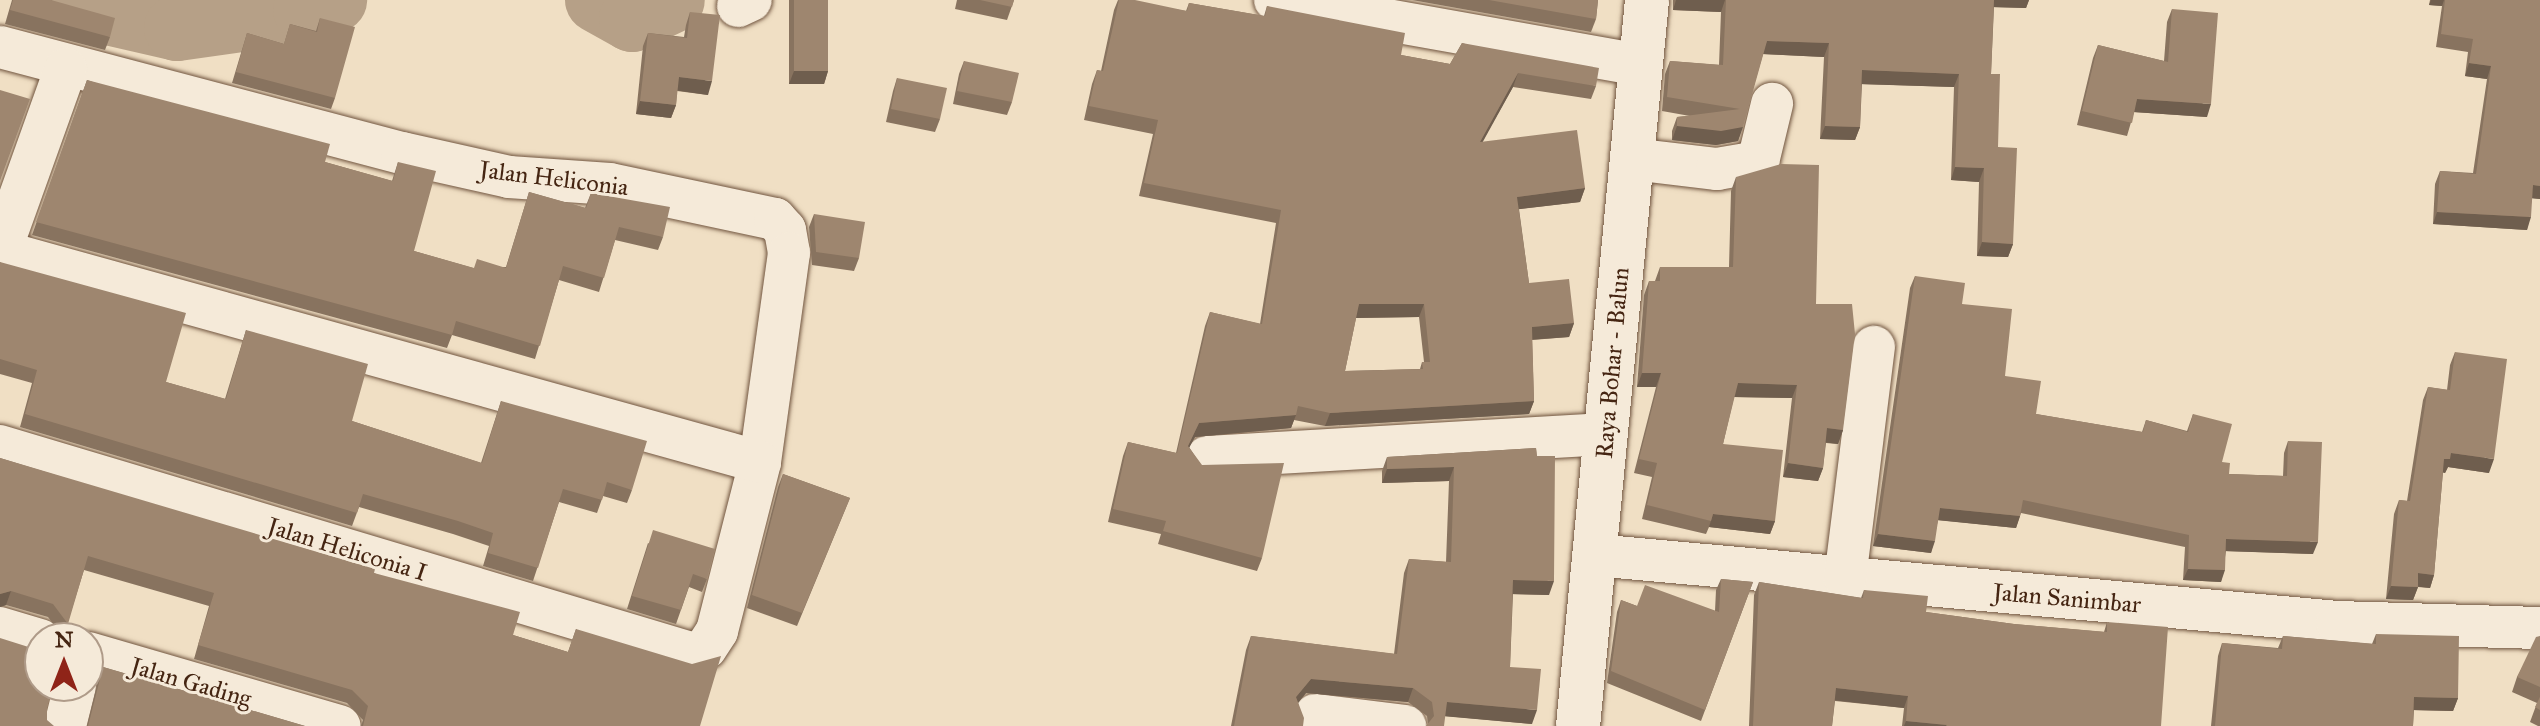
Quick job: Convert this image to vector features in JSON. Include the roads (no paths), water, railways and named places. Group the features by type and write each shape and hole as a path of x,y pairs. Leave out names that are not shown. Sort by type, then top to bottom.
{"street":[{"path":"1275,0 1641,65"},
{"name":"Raya Bohar - Balun","path":"1578,726 1647,0"},
{"name":"Jalan Heliconia","path":"0,47 66,68 509,177 610,184 775,219 785,230 789,253 760,462"},
{"path":"66,68 0,252 760,462"},
{"path":"1632,159 1717,169 1758,162 1772,104"},
{"path":"1845,579 1874,347"},
{"path":"1207,457 1606,434"},
{"name":"Jalan Heliconia I","path":"0,446 694,654 706,648 717,631 760,462"},
{"name":"Jalan Sanimbar","path":"1594,555 2337,622 2540,628"},
{"path":"0,628 24,635"},
{"name":"Jalan Gading","path":"104,658 340,726"},
{"path":"65,726 71,702"},
{"path":"1315,715 1405,726"}],"waterway":[{"path":"56,0 177,28 306,10 334,0"},
{"path":"598,0 632,19 672,0"}]}
